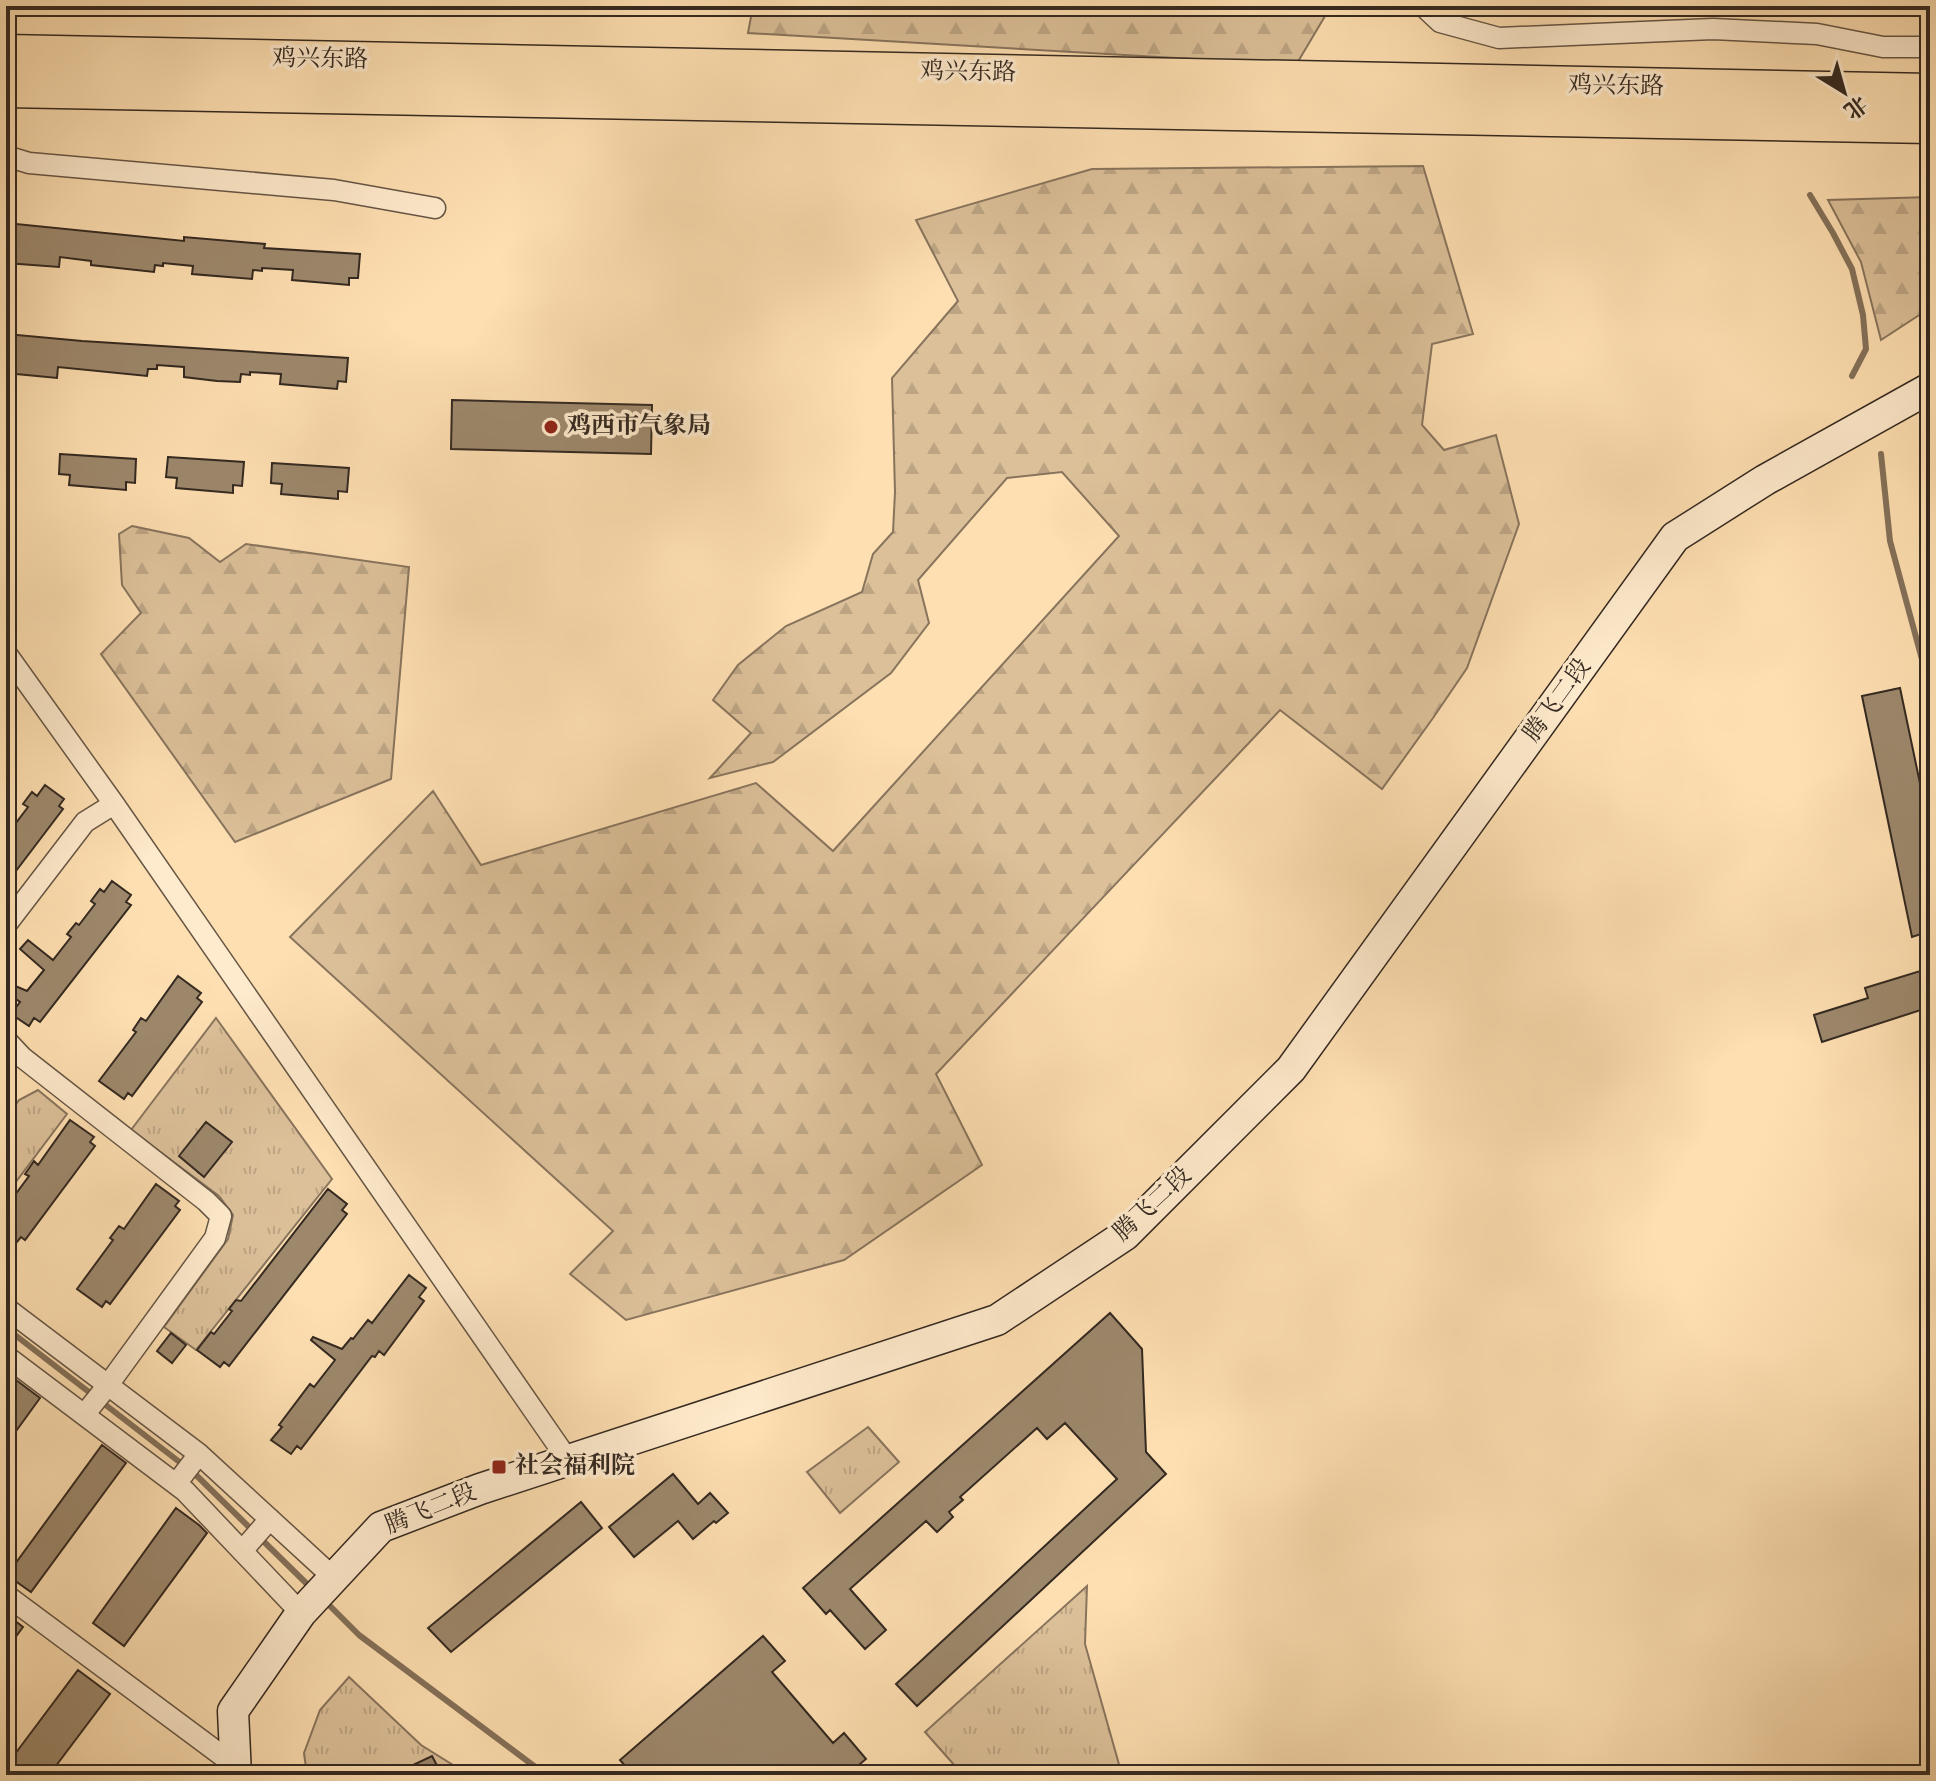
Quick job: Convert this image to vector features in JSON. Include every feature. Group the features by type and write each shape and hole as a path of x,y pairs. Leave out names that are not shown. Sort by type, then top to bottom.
{"highway":[{"name":"鸡兴东路","path":"6,54 1930,93"},
{"name":"鸡兴东路","path":"6,88 1930,124"}],"street":[{"path":"1423,6 1440,22 1499,38 1713,29 1817,34 1883,47 1930,47"},
{"path":"6,156 29,163 334,190 435,208"},
{"name":"腾飞二段","path":"236,1770 233,1711 301,1613 381,1527 480,1489 997,1320 1125,1235 1291,1069 1675,537 1765,480 1930,388"},
{"path":"6,653 568,1460"},
{"path":"6,925 85,822 114,804"},
{"path":"6,1040 22,1057 221,1216 215,1238 84,1415"},
{"path":"6,1308 199,1454 334,1578"},
{"path":"6,1356 185,1491 301,1613"},
{"path":"176,1484 199,1454"},
{"path":"242,1551 270,1519"},
{"path":"6,1595 236,1770"}],"green space":[{"path":"753,6 1331,6 1296,65 748,33"},
{"path":"1423,166 1473,334 1432,344 1422,425 1444,450 1496,435 1519,524 1467,668 1433,718 1382,789 1280,710 936,1074 982,1165 844,1260 626,1320 570,1274 613,1231 290,937 433,791 481,865 756,783 833,851 1119,536 1062,472 1007,478 918,580 929,623 891,673 773,762 710,778 751,733 713,700 738,665 786,626 862,592 873,554 893,532 892,378 958,301 916,220 1092,169"},
{"path":"1930,197 1930,308 1881,340 1861,262 1828,200"},
{"path":"132,526 189,538 220,562 246,544 409,567 391,779 235,842 101,654 141,613 122,585 119,534"},
{"path":"216,1018 332,1179 196,1350 164,1327 228,1239 233,1215 219,1196 131,1130"},
{"path":"38,1090 67,1114 6,1195 6,1119 19,1100"},
{"path":"868,1427 899,1462 840,1513 807,1472"},
{"path":"1087,1586 1085,1644 1122,1775 963,1775 925,1732"},
{"path":"349,1677 421,1745 469,1775 307,1775 304,1753 320,1710"}],"building":[{"path":"6,223 184,241 184,237 265,244 264,248 360,254 358,278 349,278 349,285 292,280 293,270 262,268 262,271 253,270 252,279 192,274 193,266 163,263 163,266 155,265 154,272 91,265 91,261 60,257 59,267 6,263"},
{"path":"6,334 348,358 346,382 338,381 337,389 280,384 281,374 250,372 250,375 241,374 240,382 217,381 184,377 184,367 157,365 157,369 148,369 147,376 58,367 57,378 6,373"},
{"name":"鸡西市气象局","path":"452,400 652,405 651,454 451,449"},
{"path":"60,454 136,459 135,483 126,482 126,490 69,485 70,475 59,474"},
{"path":"168,457 244,462 242,486 233,485 233,493 176,488 177,478 166,477"},
{"path":"272,463 349,468 347,492 338,491 338,499 281,494 282,484 271,483"},
{"path":"1900,688 1930,831 1930,931 1912,937 1862,696"},
{"path":"45,785 64,799 59,806 63,809 6,884 6,826 12,828 28,807 23,804 32,792 37,796"},
{"path":"112,881 131,895 126,902 131,905 40,1022 34,1018 29,1026 11,1014 20,1002 6,992 6,982 27,991 44,970 20,949 28,940 53,960 71,937 67,934 76,923 79,925 95,904 91,901 100,889 104,892"},
{"path":"1930,968 1930,1007 1822,1042 1814,1015 1868,998 1865,988"},
{"path":"178,976 201,993 197,998 202,1002 132,1096 128,1093 124,1099 99,1081 136,1032 133,1030 141,1018 146,1021"},
{"path":"70,1120 94,1137 90,1142 95,1146 25,1240 21,1237 16,1243 6,1235 6,1207 29,1176 25,1174 34,1161 38,1165"},
{"path":"206,1122 232,1142 204,1177 179,1156"},
{"path":"156,1184 179,1201 175,1206 180,1210 110,1304 106,1301 102,1307 77,1289 113,1240 110,1238 119,1226 124,1229"},
{"path":"328,1189 347,1204 342,1210 347,1214 229,1366 224,1362 220,1367 197,1350 232,1311 229,1309 236,1300 241,1301"},
{"path":"409,1275 426,1288 419,1297 424,1301 384,1355 379,1351 375,1357 372,1356 301,1449 297,1446 291,1454 271,1440 310,1384 314,1387 335,1360 311,1340 313,1337 342,1349 368,1320 372,1323"},
{"path":"1110,1313 1142,1349 1146,1452 1166,1474 917,1706 896,1684 1117,1479 1065,1423 1047,1439 1037,1428 960,1497 963,1500 949,1512 953,1517 937,1532 926,1521 850,1589 886,1630 865,1649 830,1610 826,1614 803,1588"},
{"path":"171,1333 186,1345 172,1363 157,1351"},
{"path":"16,1380 40,1398 6,1445 6,1394"},
{"path":"102,1445 126,1463 31,1592 7,1575"},
{"path":"673,1474 698,1504 710,1493 728,1513 693,1539 678,1521 634,1557 609,1527"},
{"path":"581,1502 602,1528 451,1652 428,1628"},
{"path":"176,1508 207,1533 124,1646 93,1623"},
{"path":"6,1614 23,1627 6,1650"},
{"path":"763,1636 785,1661 772,1672 833,1743 844,1733 866,1759 847,1775 666,1775 659,1766 649,1775 633,1775 620,1760"},
{"path":"78,1670 110,1694 49,1775 6,1775 6,1766"},
{"path":"432,1756 442,1775 392,1775"}],"waterway":[{"path":"1810,195 1852,269 1863,315 1866,349 1852,376"},
{"path":"1881,454 1890,541 1930,689"},
{"path":"6,1328 195,1474 306,1583"},
{"path":"330,1606 359,1635 546,1775"}],"place":[{"name":"鸡西市气象局","path":"551,427"},
{"name":"社会福利院","path":"499,1467"}]}
